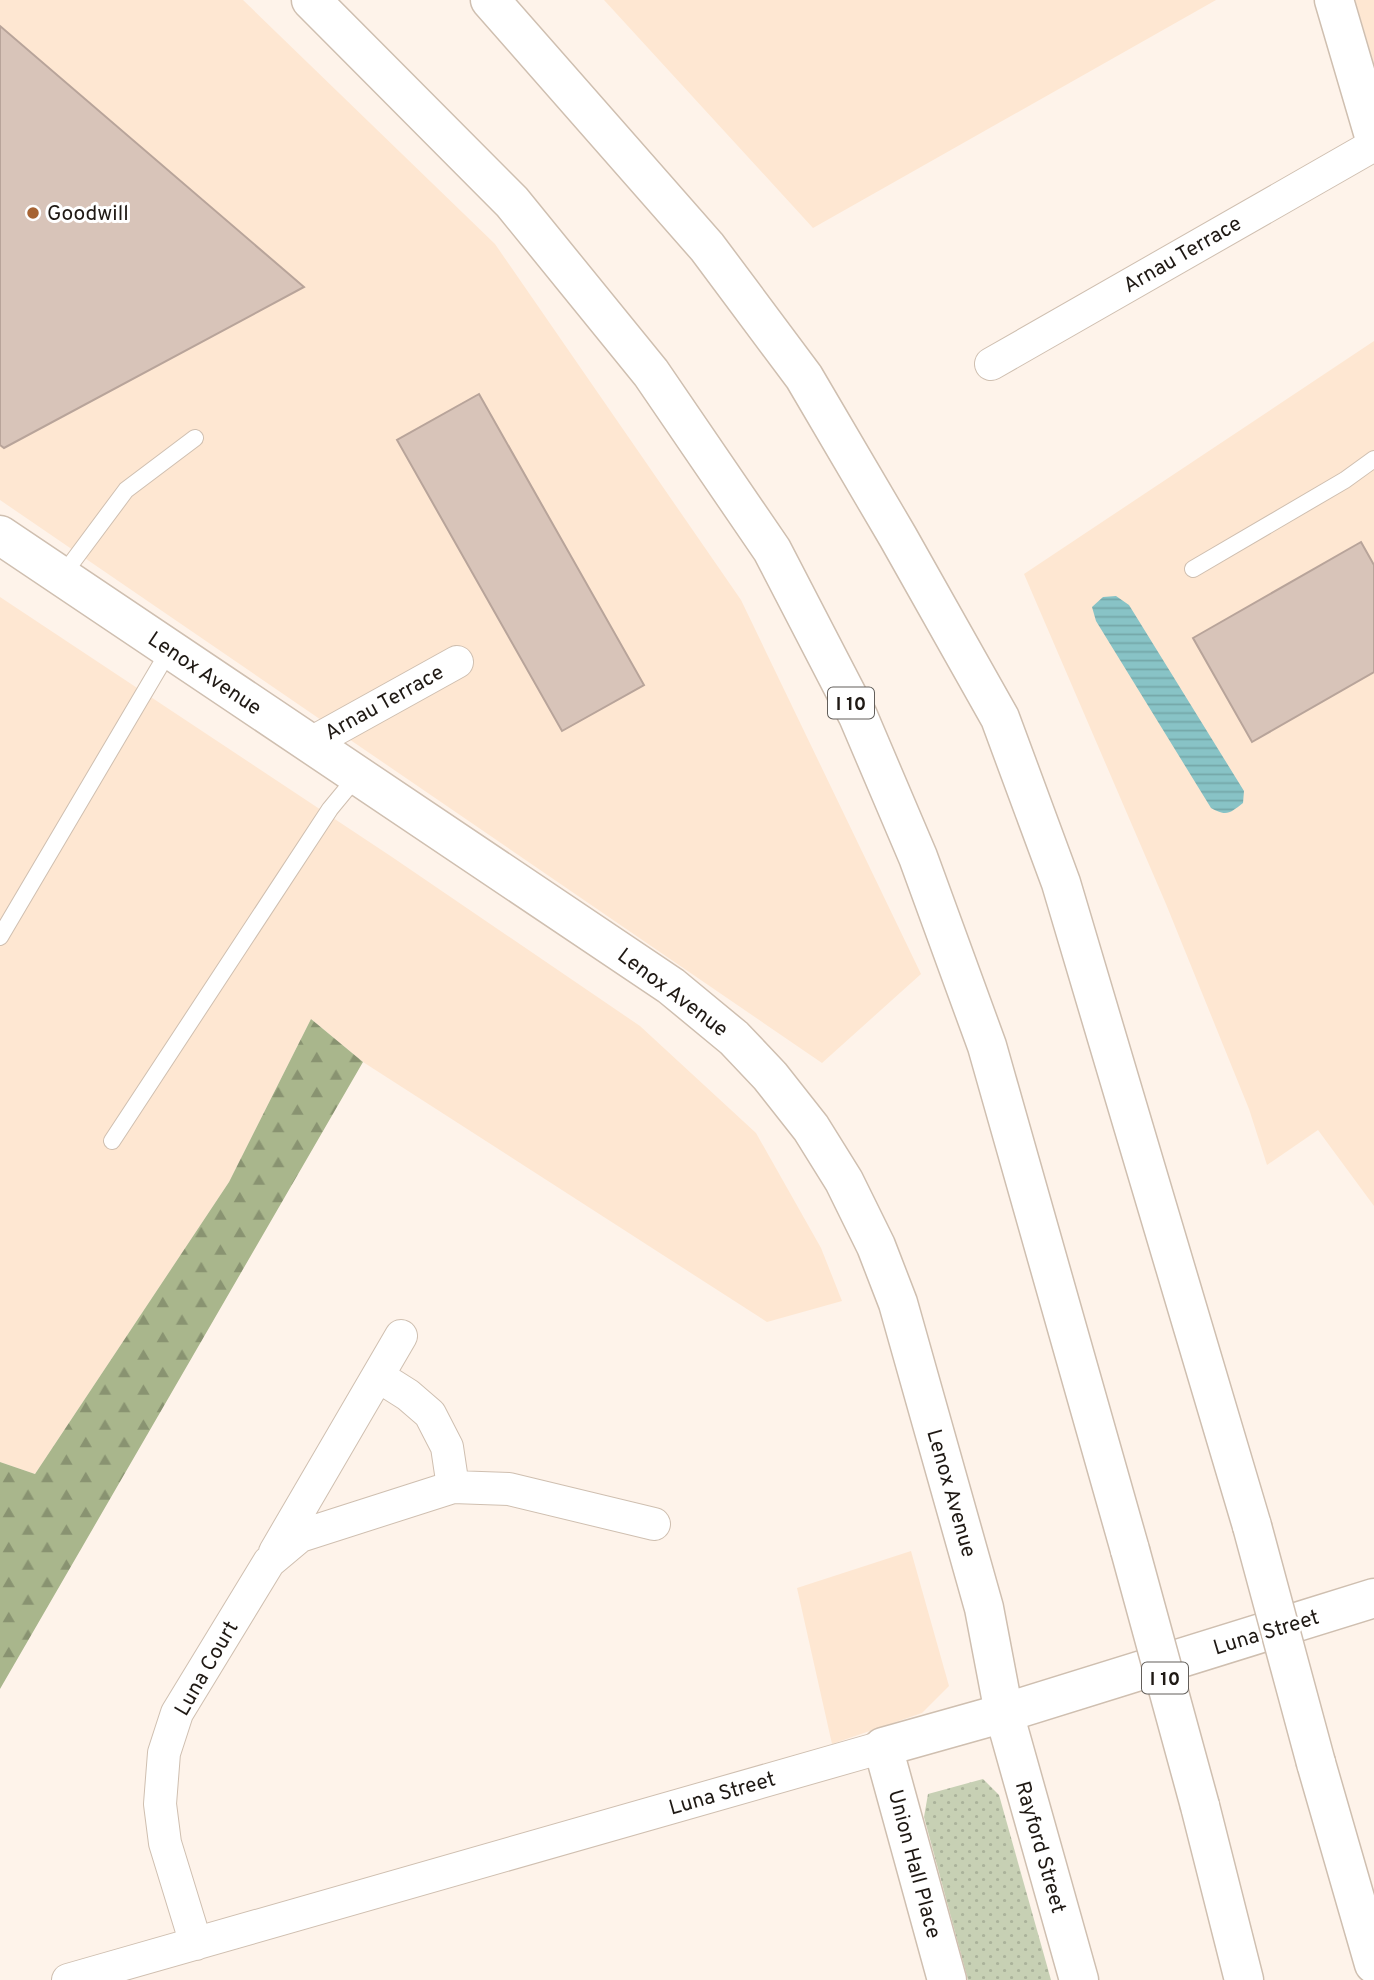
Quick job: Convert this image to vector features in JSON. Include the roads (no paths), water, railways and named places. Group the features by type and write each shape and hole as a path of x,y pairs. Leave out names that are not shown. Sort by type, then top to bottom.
{"main road":[{"name":"I 10","path":"311,0 512,202 652,373 772,550 858,716 918,857 987,1046 1130,1550 1244,1980"},
{"path":"490,0 707,247 804,377 1000,718 1060,883 1252,1526 1374,1964"},
{"path":"1334,0 1374,136"},
{"name":"Lenox Avenue","path":"0,535 671,986 734,1038 770,1076 811,1128 844,1181 876,1246 898,1303 984,1608 1004,1713"},
{"name":"Luna Street","path":"883,1747 1004,1713 1374,1598"},
{"name":"Rayford Street","path":"1004,1713 1079,1980"},
{"name":"Union Hall Place","path":"883,1747 947,1980"}],"street":[{"name":"Arnau Terrace","path":"991,364 1374,145"},
{"name":"Arnau Terrace","path":"311,743 457,662"},
{"name":"Luna Court","path":"197,1944 165,1843 160,1804 164,1753 177,1713 401,1336"},
{"path":"378,1376 408,1395 430,1415 447,1447 453,1487"},
{"name":"Luna Court","path":"269,1562 300,1536 453,1487 509,1489 654,1524"},
{"name":"Luna Street","path":"68,1980 883,1747"}],"lane":[{"path":"62,576 126,490 195,438"},
{"path":"1193,569 1345,481 1374,458"},
{"path":"0,937 170,649"},
{"path":"112,1141 330,809 358,775"}],"water":[{"path":"1116,596 1129,605 1244,791 1243,803 1231,811 1225,813 1211,808 1096,621 1092,607 1103,597"}],"place":[{"name":"Goodwill","path":"33,213"}]}
